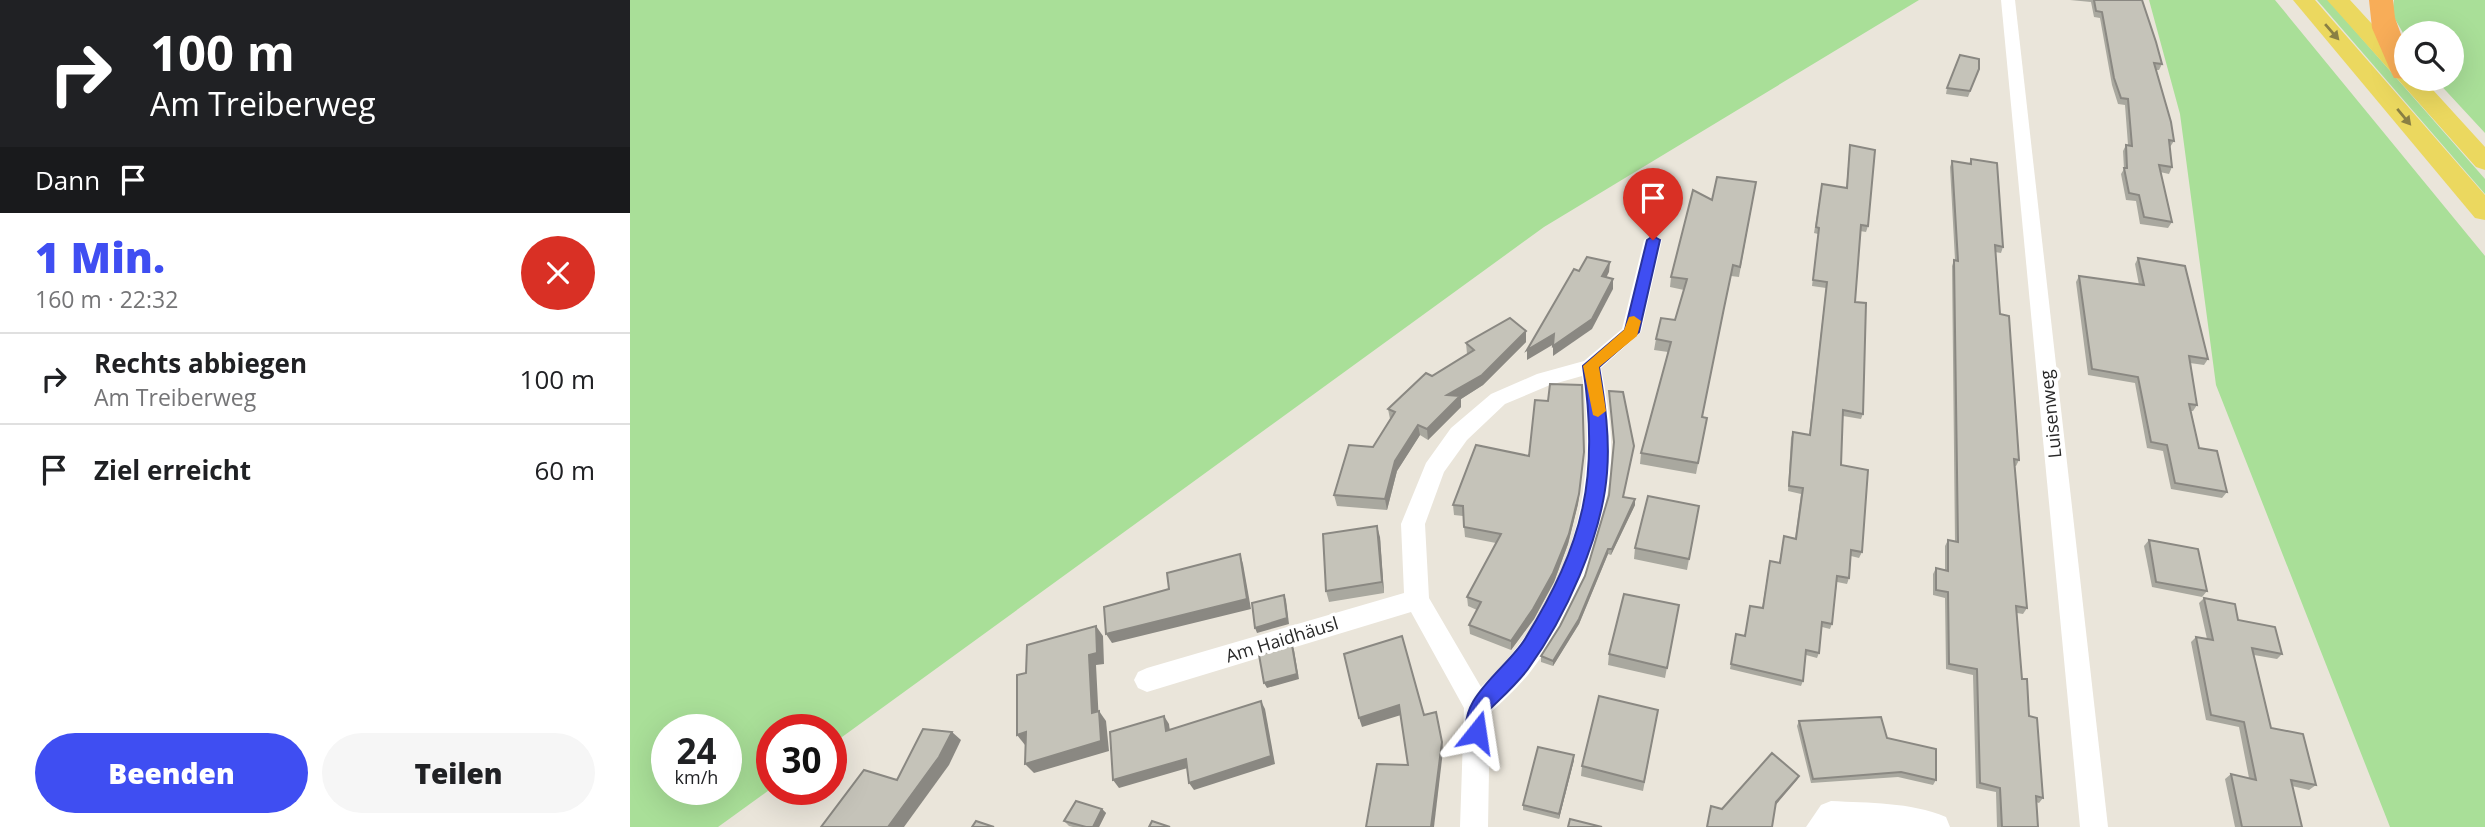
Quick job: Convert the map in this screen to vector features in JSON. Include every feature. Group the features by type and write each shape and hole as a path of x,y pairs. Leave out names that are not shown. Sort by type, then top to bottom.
{"highway":[{"path":"2381,0 2388,33 2394,46"}],"main road":[{"path":"2304,0 2485,212"},
{"path":"2338,0 2394,61"},
{"path":"2421,91 2485,162"}],"street":[{"name":"Luisenweg","path":"2008,0 2094,827"},
{"path":"1474,827 1478,708 1417,600 1413,524 1434,469 1459,434 1498,400 1544,379 1591,366 1631,332 1653,240"},
{"path":"1478,708 1520,664 1558,601 1586,532 1599,474 1599,413 1591,366"},
{"name":"Am Haidhäusl","path":"1147,680 1417,600"},
{"path":"1820,827 1831,815 1890,818 1936,827"}],"green space":[{"path":"630,0 1919,0 1544,227 847,733 847,714 756,714 756,800 718,827 630,827"},
{"path":"2149,0 2275,0 2485,256 2485,827 2390,827 2216,385 2180,114"},
{"path":"2317,0 2328,0 2394,75 2394,89"},
{"path":"2394,0 2485,0 2485,133 2446,91 2464,91 2464,21 2396,21 2392,14"},
{"path":"2396,91 2408,91 2485,179 2485,194"}],"building":[{"path":"2094,0 2142,0 2162,64 2154,63 2174,141 2169,140 2172,167 2159,165 2172,222 2144,217 2139,195 2129,193 2124,168 2127,168 2126,145 2132,146 2128,99 2121,98 2114,78 2102,12 2096,11"},
{"path":"1960,55 1979,59 1979,69 1970,91 1947,88"},
{"path":"1850,145 1875,150 1868,226 1861,225 1855,302 1866,303 1863,414 1843,410 1841,465 1868,470 1862,552 1851,550 1849,578 1837,576 1832,624 1822,622 1819,653 1806,650 1803,681 1731,664 1736,634 1745,636 1750,606 1763,608 1770,561 1780,563 1784,536 1796,539 1803,488 1789,486 1793,432 1810,435 1827,282 1813,280 1819,228 1816,227 1822,184 1847,188"},
{"path":"1971,159 1997,163 2003,247 1995,245 2000,314 2009,316 2019,460 2014,459 2027,608 2016,606 2022,679 2027,679 2029,716 2037,718 2043,798 2036,796 2038,827 2002,827 2000,788 1980,783 1977,669 1949,664 1948,592 1936,590 1936,568 1948,571 1948,540 1958,542 1954,260 1958,261 1952,161 1971,164"},
{"path":"1717,177 1756,182 1740,267 1733,265 1724,308 1702,417 1707,418 1698,463 1641,453 1671,342 1656,339 1661,318 1675,320 1687,279 1671,277 1693,190 1712,200"},
{"path":"1587,257 1610,262 1602,276 1613,279 1592,319 1553,346 1554,334 1527,350 1574,269 1579,271"},
{"path":"2138,258 2185,266 2208,359 2189,356 2197,405 2189,404 2199,448 2217,451 2227,492 2175,483 2167,445 2151,442 2138,377 2092,369 2079,276 2144,285"},
{"path":"1510,318 1526,331 1482,375 1447,395 1460,396 1427,429 1418,425 1395,461 1385,499 1334,495 1349,445 1373,447 1395,412 1388,409 1426,373 1432,376 1474,350 1466,343"},
{"path":"1550,384 1582,385 1584,452 1579,494 1569,534 1553,573 1511,641 1469,625 1481,602 1467,597 1501,534 1464,527 1463,506 1453,505 1476,445 1529,456 1535,400 1548,401"},
{"path":"1609,391 1623,392 1634,446 1623,497 1635,499 1612,549 1608,549 1579,619 1553,661 1541,656 1560,626 1585,576 1609,495 1614,442"},
{"path":"1648,496 1699,506 1689,559 1635,548"},
{"path":"1377,526 1382,582 1326,591 1323,534"},
{"path":"2149,540 2198,549 2207,591 2156,582"},
{"path":"1240,554 1247,599 1106,634 1104,607 1169,589 1167,573"},
{"path":"1624,594 1679,605 1667,668 1609,654"},
{"path":"1284,595 1287,618 1255,628 1252,603"},
{"path":"2204,598 2235,604 2238,620 2275,627 2282,654 2252,648 2271,728 2303,734 2316,785 2291,780 2302,827 2242,827 2231,774 2256,780 2244,722 2211,715 2196,637 2213,640"},
{"path":"1096,626 1097,653 1089,655 1092,713 1099,711 1101,741 1025,764 1026,732 1017,735 1017,675 1026,673 1027,645"},
{"path":"1402,636 1424,715 1436,712 1442,742 1431,827 1366,827 1377,764 1408,765 1399,705 1359,718 1344,654"},
{"path":"1292,645 1297,674 1264,683 1259,655"},
{"path":"1599,696 1658,710 1644,782 1582,766"},
{"path":"1261,701 1271,756 1189,783 1186,759 1113,780 1110,732 1164,716 1166,731"},
{"path":"1881,717 1887,738 1936,749 1936,780 1901,772 1813,779 1799,721"},
{"path":"923,729 952,732 939,757 888,827 821,827 838,805 847,805 847,793 864,770 897,780"},
{"path":"1538,747 1574,755 1559,814 1523,805"},
{"path":"1772,753 1799,776 1776,802 1772,827 1707,827 1711,806 1722,809"},
{"path":"1076,801 1102,809 1093,827 1064,821"},
{"path":"1570,819 1602,827 1568,827"},
{"path":"976,821 994,827 972,827"},
{"path":"1152,821 1170,827 1149,827"}],"slow traffic":[{"path":"1598,411 1591,366 1631,332 1634,321"}],"route":[{"path":"1477,732 1478,708 1520,664 1558,601 1586,532 1599,474 1599,413 1591,366 1631,332 1653,240"}]}
